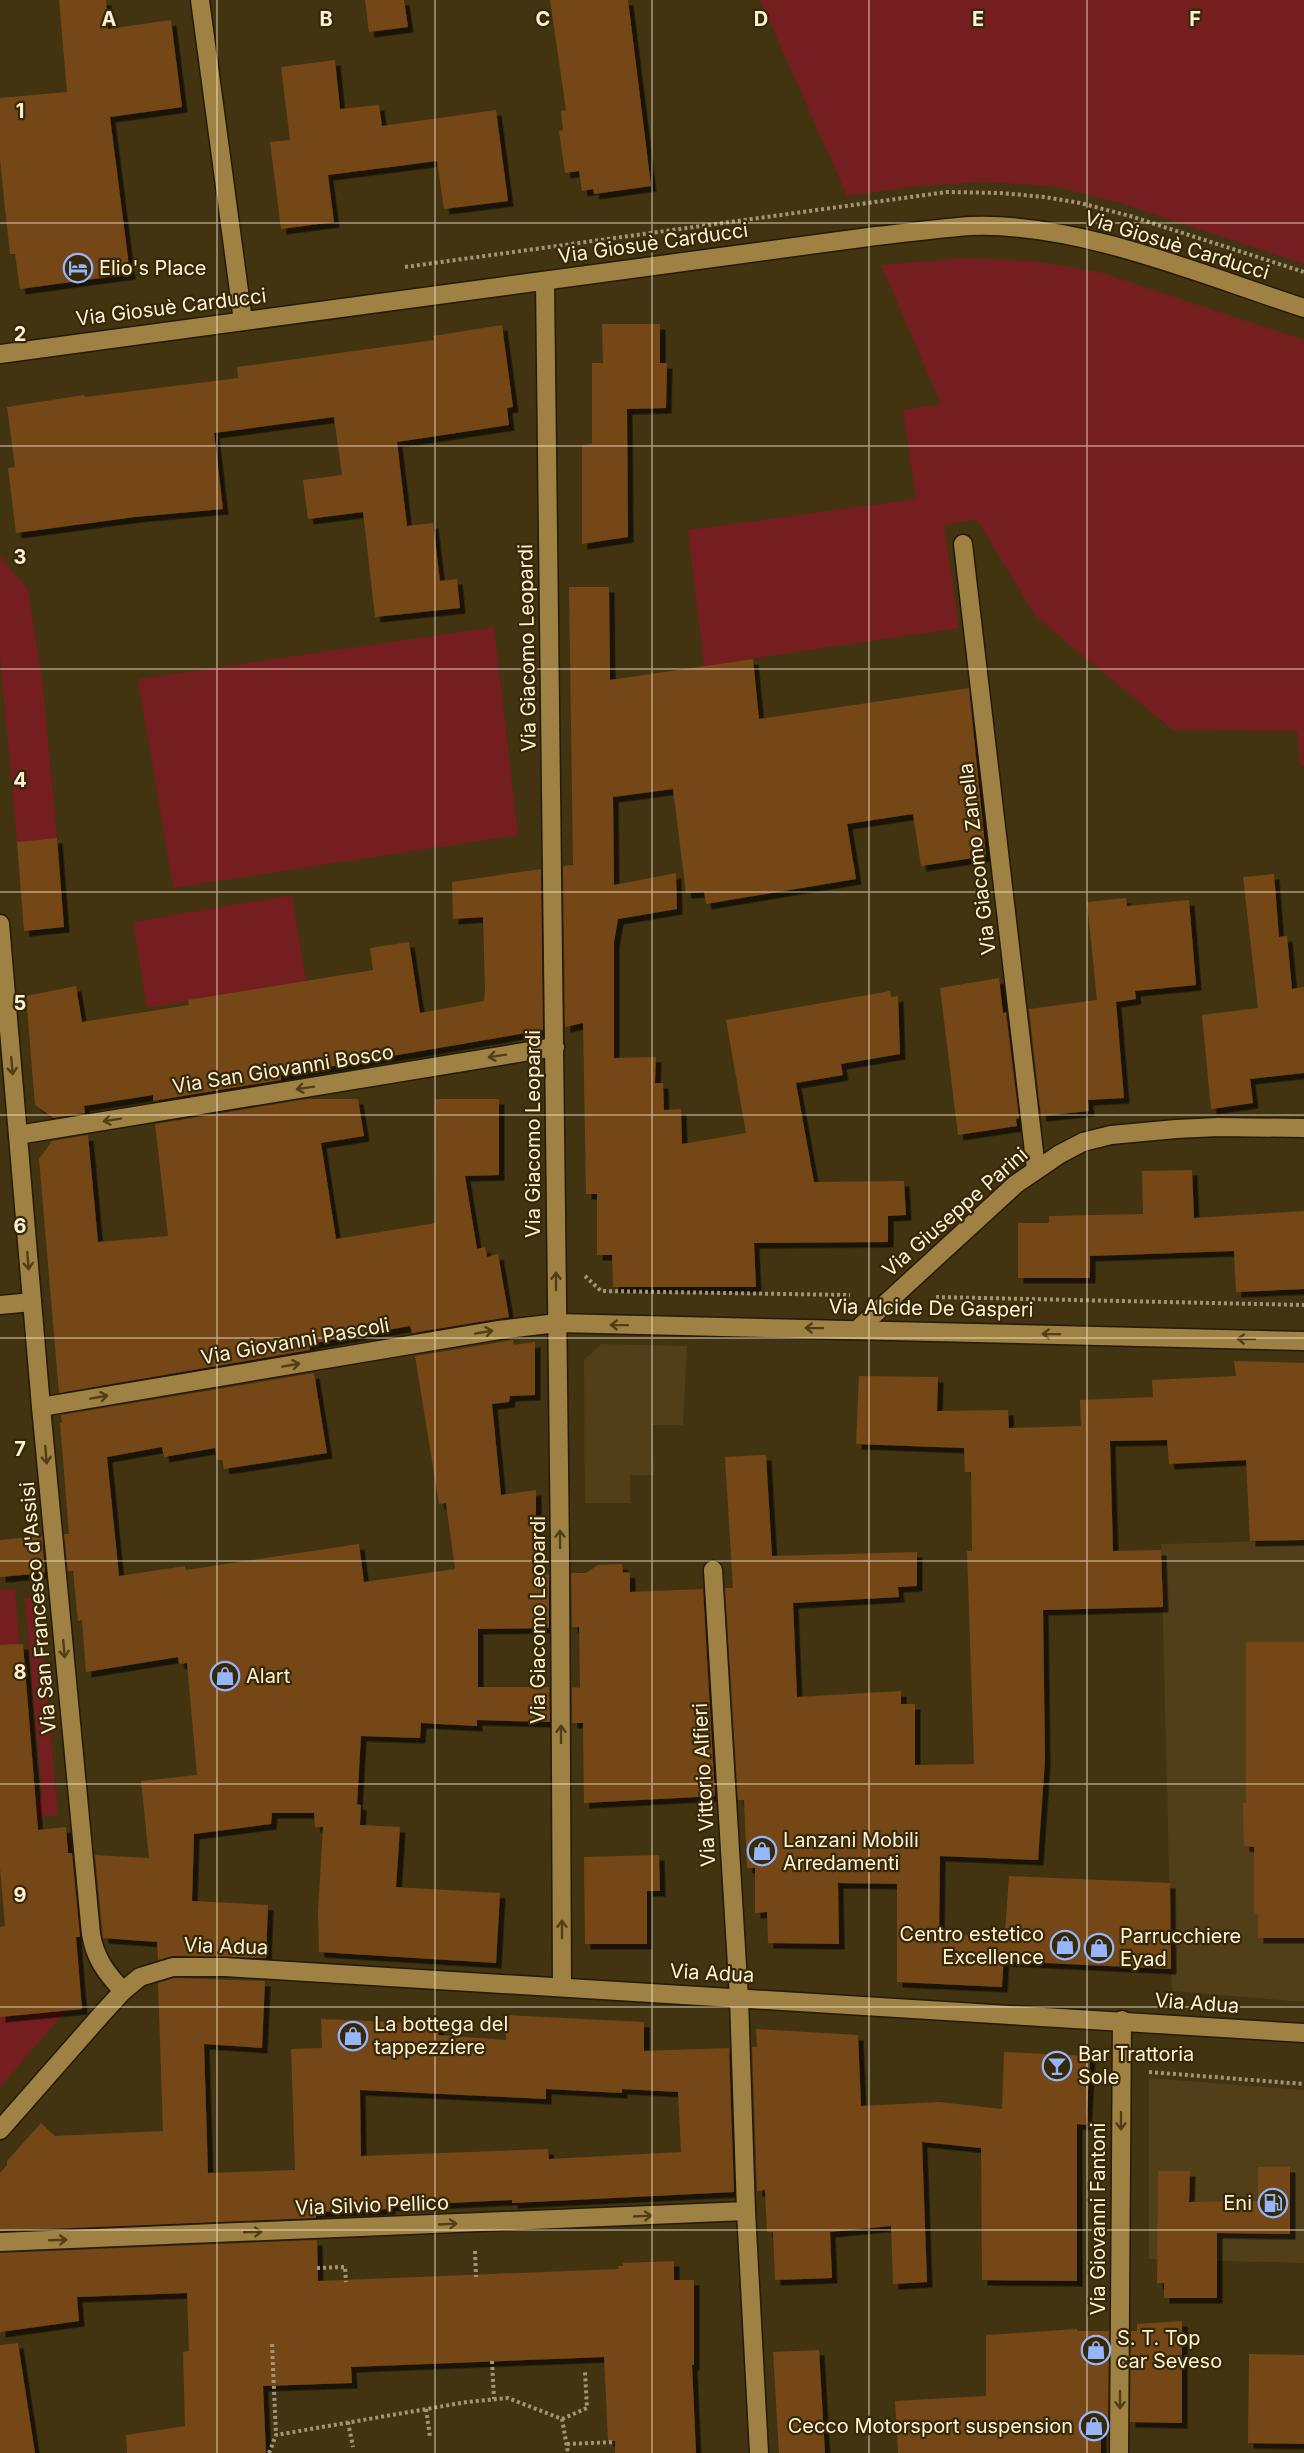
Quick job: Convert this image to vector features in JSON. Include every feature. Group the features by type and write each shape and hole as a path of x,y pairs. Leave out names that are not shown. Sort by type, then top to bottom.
{"street":[{"path":"200,0 243,321"},
{"name":"Via Giosuè Carducci","path":"0,354 876,236 972,226 1026,229 1092,240 1304,308"},
{"name":"Via Giacomo Leopardi","path":"545,281 555,1047 562,1987"},
{"name":"Via Giacomo Zanella","path":"963,544 1036,1169"},
{"name":"Via San Francesco d'Assisi","path":"0,924 2,970 41,1407 91,1934 95,1953 104,1969 123,1991"},
{"name":"Via San Giovanni Bosco","path":"18,1135 555,1047"},
{"name":"Via Giuseppe Parini","path":"858,1329 977,1218 1036,1169 1083,1142 1111,1135 1218,1127 1304,1128"},
{"path":"0,1305 32,1302"},
{"name":"Via Alcide De Gasperi","path":"557,1323 1304,1341"},
{"name":"Via Giovanni Pascoli","path":"41,1407 499,1330 557,1323"},
{"name":"Via Vittorio Alfieri","path":"713,1570 739,1998"},
{"name":"Via Adua","path":"0,2130 123,1991 149,1972 172,1967 562,1987 1304,2033"},
{"path":"739,1998 746,2211 759,2453"},
{"name":"Via Giovanni Fantoni","path":"1119,2453 1122,2020"},
{"name":"Via Silvio Pellico","path":"0,2242 746,2211"}],"path":[{"path":"577,1269 601,1291 859,1296"},
{"path":"929,1297 1304,1305"},
{"path":"1122,2070 1304,2084"},
{"path":"317,2268 345,2267 346,2282"},
{"path":"269,2453 276,2434 272,2344"},
{"path":"492,2361 494,2399"},
{"path":"276,2434 508,2398 562,2419 587,2408 585,2373"},
{"path":"426,2409 430,2437"},
{"path":"562,2419 568,2453"},
{"path":"348,2422 353,2447"},
{"path":"567,2444 615,2442"}],"shaded area":[{"path":"760,0 1304,0 1304,264 1117,202 1053,186 985,182 911,187 847,196"},
{"path":"963,258 1033,261 1099,272 1304,340 1304,766 1300,766 1297,731 1173,730 1037,618 977,520 944,525 959,628 704,666 688,530 916,499 903,410 941,404 881,265"},
{"path":"0,556 28,590 43,687 57,838 17,842 0,656"},
{"path":"494,627 518,835 173,888 138,679"},
{"path":"292,895 306,981 147,1008 133,922"},
{"path":"601,1344 687,1346 683,1425 653,1425 654,1475 630,1475 630,1503 585,1503 584,1360"},
{"path":"1304,1540 1304,2002 1172,1991 1161,1544"},
{"path":"15,1589 22,1677 0,1679 0,1590"},
{"path":"38,1597 58,1815 0,1820 29,1799 42,1798 25,1598"},
{"path":"66,2011 0,2087 0,2017"},
{"path":"1149,2078 1304,2090 1304,2263 1149,2259"}],"building":[{"path":"59,0 106,0 108,29 171,20 182,107 110,117 130,274 20,289 15,254 10,254 5,209 0,159 0,98 67,92"},
{"path":"365,0 404,0 408,27 369,32"},
{"path":"550,0 628,0 651,186 594,194 593,189 582,191 579,171 565,173 559,131 563,130 561,111 566,110"},
{"path":"335,60 340,109 379,105 382,126 496,110 508,201 444,209 437,161 328,175 334,222 281,229 270,142 290,140 281,67"},
{"path":"602,324 660,324 660,363 667,363 666,408 627,409 628,537 582,544 582,445 592,444 592,363 603,363"},
{"path":"502,325 513,407 507,408 509,425 397,442 407,526 433,523 440,581 457,579 460,608 375,617 363,512 308,519 303,480 342,475 334,417 214,433 223,509 135,517 16,533 8,468 15,467 7,407 84,395 85,397 238,378 237,367 434,340 433,336"},
{"path":"569,587 609,587 610,680 753,659 759,719 969,688 986,856 921,866 913,814 847,824 856,879 706,904 704,892 686,893 673,789 613,797 614,885 676,873 677,909 618,919 614,942 614,1058 656,1057 655,1083 663,1083 664,1110 681,1109 682,1144 746,1133 726,1020 890,991 891,997 898,996 900,1054 841,1064 843,1075 796,1083 814,1182 904,1181 906,1215 888,1216 888,1242 754,1243 756,1287 613,1287 612,1255 597,1255 597,1194 586,1194 583,1023 565,1027 563,866 573,865"},
{"path":"57,838 64,927 24,931 17,842"},
{"path":"541,869 543,1030 281,1075 281,1080 153,1101 153,1095 84,1106 85,1113 53,1118 35,1105 26,996 76,986 82,1022 189,1005 188,1000 373,970 370,948 409,942 420,1013 484,1001 483,917 453,919 452,882"},
{"path":"1274,874 1279,937 1287,936 1292,989 1304,987 1304,1073 1250,1079 1253,1103 1211,1109 1202,1015 1258,1008 1243,877"},
{"path":"1126,898 1127,906 1189,900 1196,985 1135,991 1136,999 1116,1002 1124,1098 1088,1100 1089,1111 1041,1116 1029,1009 1097,1000 1087,902"},
{"path":"999,978 1003,1013 1006,1012 1019,1118 1016,1119 1017,1126 958,1135 940,988"},
{"path":"307,1099 358,1099 364,1136 321,1143 336,1239 436,1223 435,1099 499,1099 499,1175 465,1176 477,1249 485,1247 487,1257 498,1254 509,1317 412,1333 410,1326 309,1344 310,1350 59,1393 39,1159 52,1141 88,1135 98,1242 168,1236 155,1124"},
{"path":"1192,1170 1194,1218 1304,1211 1304,1289 1236,1292 1234,1251 1090,1256 1090,1278 1018,1278 1018,1223 1049,1223 1049,1216 1143,1214 1142,1171"},
{"path":"513,1340 514,1345 535,1342 535,1395 510,1396 509,1402 492,1404 501,1495 536,1490 536,1575 549,1574 549,1628 478,1629 478,1687 549,1687 550,1722 477,1720 477,1726 421,1723 420,1738 361,1736 357,1804 361,1805 360,1825 400,1827 396,1887 500,1893 496,1963 319,1952 318,1911 323,1827 315,1827 314,1813 272,1813 271,1824 194,1834 192,1901 268,1905 266,1958 173,1956 158,1960 157,1942 103,1938 95,1855 149,1858 141,1781 197,1775 187,1663 179,1664 178,1657 86,1672 82,1620 78,1621 73,1571 68,1571 64,1534 69,1534 61,1415 314,1373 327,1453 224,1469 222,1460 217,1460 215,1448 164,1457 162,1447 107,1457 119,1576 185,1566 186,1570 359,1544 364,1582 455,1569 446,1503 439,1504 415,1356"},
{"path":"1234,1361 1304,1363 1304,1540 1250,1541 1246,1460 1169,1464 1167,1440 1110,1441 1113,1551 1161,1550 1163,1607 1043,1610 1045,1760 1038,1860 940,1856 939,1934 1005,1937 1002,1987 897,1982 897,1884 838,1883 839,1944 768,1943 767,1912 755,1913 755,1868 747,1868 744,1800 738,1800 725,1588 733,1588 725,1457 766,1455 772,1556 917,1552 917,1586 898,1587 899,1597 793,1603 797,1697 901,1691 901,1704 915,1704 915,1765 974,1764 967,1551 972,1551 971,1472 965,1472 964,1448 856,1444 859,1376 938,1377 937,1411 1008,1410 1009,1428 1081,1426 1080,1400 1153,1397 1152,1380 1236,1376"},
{"path":"42,1536 45,1573 0,1577 0,1540"},
{"path":"622,1564 623,1572 630,1573 630,1592 703,1589 715,1796 584,1803 583,1723 572,1723 572,1687 580,1688 579,1627 572,1627 571,1573 586,1573 598,1565"},
{"path":"1246,1642 1304,1642 1304,1938 1258,1938 1258,1914 1254,1914 1254,1847 1244,1846"},
{"path":"23,1644 38,1830 66,1827 68,1853 72,1853 80,1937 76,1937 82,2009 0,2017 0,1927 5,1926 0,1868 0,1645"},
{"path":"659,1855 660,1891 647,1891 647,1944 585,1944 584,1857"},
{"path":"1009,1876 1170,1883 1171,1969 1003,1961"},
{"path":"175,1978 265,1981 262,2048 204,2044 208,2173 295,2170 291,2049 322,2048 321,2019 439,2024 438,2035 506,2040 505,2015 644,2022 644,2051 729,2048 734,2192 512,2203 512,2200 390,2206 390,2209 316,2212 316,2218 0,2231 0,2173 7,2165 7,2161 41,2123 55,2136 163,2131 158,1983","holes":["546,2089 622,2093 622,2089 678,2092 681,2152 549,2159 548,2149 361,2156 360,2090 546,2099"]},
{"path":"756,2029 858,2035 861,2106 939,2102 1002,2109 1004,2052 1090,2056 1086,2125 1077,2124 1077,2281 982,2280 981,2148 922,2142 927,2282 893,2284 891,2226 830,2232 832,2278 775,2280 773,2232 767,2232 765,2190 757,2191 752,2047 757,2047"},
{"path":"1258,2167 1290,2167 1290,2234 1217,2233 1217,2298 1164,2298 1164,2283 1157,2283 1158,2171 1190,2171 1189,2202 1258,2201"},
{"path":"317,2240 318,2281 618,2269 618,2266 623,2266 623,2263 674,2261 674,2280 694,2280 694,2365 692,2365 696,2453 615,2453 615,2441 608,2441 604,2357 351,2367 352,2383 263,2386 266,2453 127,2453 126,2435 185,2426 183,2352 189,2351 187,2293 77,2297 79,2321 0,2332 0,2253"},
{"path":"1182,2321 1182,2423 1130,2422 1131,2331 1137,2331 1137,2324"},
{"path":"1077,2329 1077,2331 1109,2331 1108,2423 1101,2423 1101,2453 898,2453 895,2401 986,2396 986,2335"},
{"path":"18,2343 35,2453 0,2453 0,2345"},
{"path":"819,2350 825,2453 779,2453 773,2352"},
{"path":"1249,2354 1304,2355 1304,2444 1248,2443"}],"place":[{"name":"Elio's Place","path":"78,268"},
{"name":"Alart","path":"225,1676"},
{"name":"Lanzani Mobili Arredamenti","path":"762,1851"},
{"name":"Centro estetico Excellence","path":"1065,1945"},
{"name":"Parrucchiere Eyad","path":"1099,1948"},
{"name":"La bottega del tappezziere","path":"353,2036"},
{"name":"Bar Trattoria Sole","path":"1057,2066"},
{"name":"Eni","path":"1273,2203"},
{"name":"S. T. Top car Seveso","path":"1096,2350"},
{"name":"Cecco Motorsport suspension","path":"1094,2426"}]}
